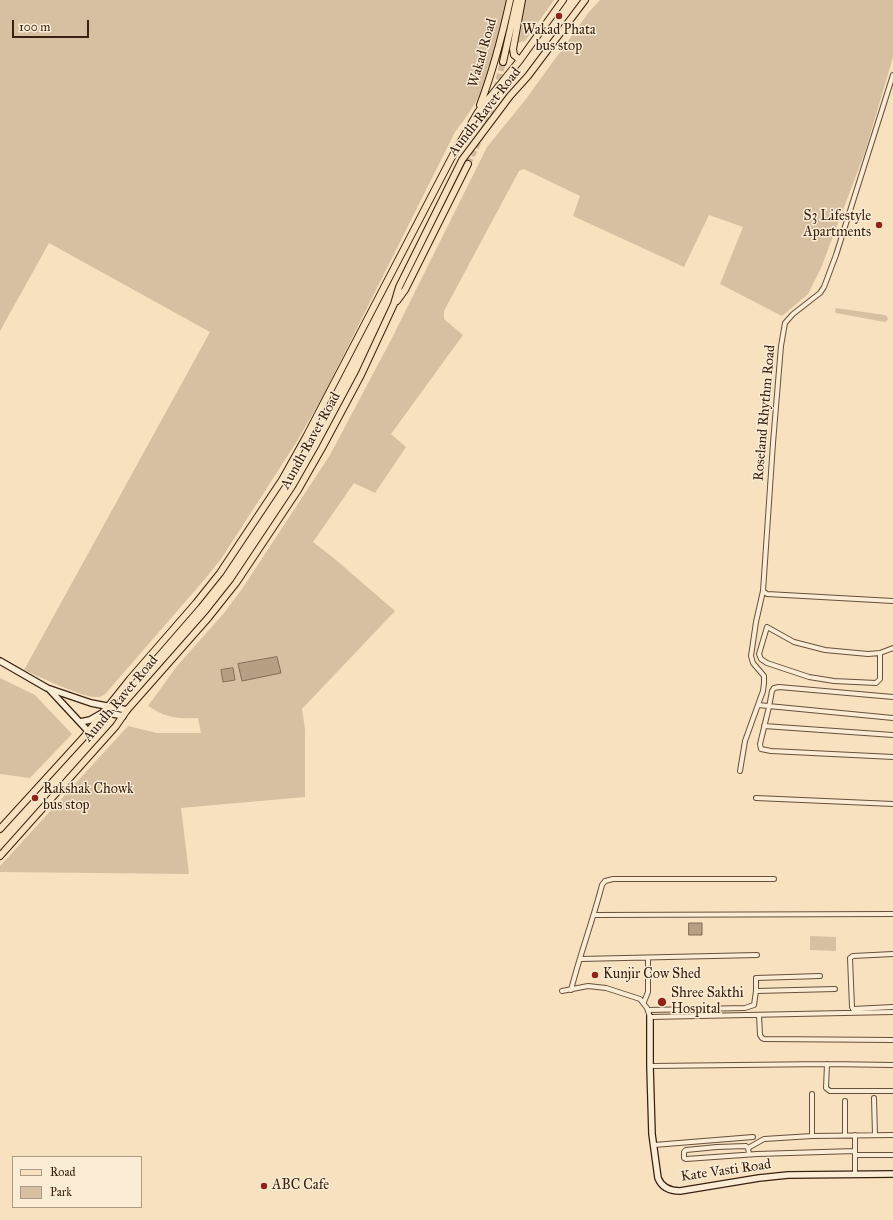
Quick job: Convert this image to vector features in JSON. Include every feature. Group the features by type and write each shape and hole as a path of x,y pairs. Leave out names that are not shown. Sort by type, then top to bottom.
{"main road":[{"name":"Wakad Road","path":"478,112 489,82 502,37 510,0"},
{"path":"503,62 517,0"},
{"path":"520,60 514,55 513,49 522,0"},
{"name":"Aundh Ravet Road","path":"0,829 110,706 130,679 220,573 282,480 340,375 453,155 478,112 520,60 563,0"},
{"name":"Aundh Ravet Road","path":"0,856 116,726 127,710 236,584 298,490 361,375 394,304 399,287 462,160 585,0"},
{"path":"394,304 405,290 468,164"}],"street":[{"name":"Roseland Rhythm Road","path":"740,771 745,741 763,691 764,683 764,676 753,663 750,656 763,591 781,346 785,323 793,314 820,293 824,287 836,255 893,75"},
{"path":"763,591 767,594 893,601"},
{"path":"880,653 880,679 876,683 834,681 809,677 767,663 761,659 759,654 767,628 794,642 825,650 868,654 880,653 893,648"},
{"path":"0,661 47,688 91,703 127,710"},
{"path":"893,696 779,687 774,688 772,691 760,744 765,750 893,757"},
{"path":"47,688 88,731"},
{"path":"758,705 893,718"},
{"path":"80,722 90,720 104,712 123,716"},
{"path":"764,726 893,735"},
{"path":"756,798 893,804"},
{"path":"571,990 595,915 602,885 605,881 774,878"},
{"path":"595,915 893,914"},
{"path":"893,954 853,956 850,958 853,1009 893,1008"},
{"path":"580,959 758,955"},
{"path":"644,1002 648,992 648,958"},
{"path":"648,1010 748,1007 754,1005 756,978 820,976"},
{"path":"562,991 588,986 597,986 640,998 644,1002 650,1017 893,1012"},
{"path":"756,991 835,990"},
{"path":"759,1015 760,1035 764,1039 893,1040"},
{"name":"Kate Vasti Road","path":"650,1017 650,1066 654,1145 658,1178 660,1184 666,1188 673,1191 680,1191 777,1176 893,1174"},
{"path":"650,1066 827,1064 893,1065"},
{"path":"827,1064 826,1088 830,1091 893,1091"},
{"path":"812,1094 812,1136"},
{"path":"874,1098 875,1135"},
{"path":"845,1101 845,1135"},
{"path":"855,1135 855,1174"},
{"path":"893,1135 812,1136 764,1139 748,1148 746,1146 686,1150 684,1158 749,1154 855,1153 893,1155"},
{"path":"654,1145 753,1137"},
{"path":"748,1148 749,1154"}],"green space":[{"path":"0,0 507,0 494,55 480,93 470,111 455,132 323,396 294,446 221,559 106,693 99,697 92,697 73,691 24,670 210,332 49,243 0,331"},
{"path":"525,0 554,0 525,41 518,43 516,39"},
{"path":"600,0 893,0 893,57 865,152 821,268 808,294 782,316 720,284 743,227 709,215 684,267 573,216 580,196 524,169 519,171 444,311 444,319 463,335 391,434 406,447 375,493 354,483 313,542 395,611 302,709 305,729 305,797 181,808 189,874 0,872 0,866 128,726 157,733 201,733 198,718 172,717 160,713 148,706 177,666 224,613 242,589 330,455 391,340 487,147 526,99 589,12"},
{"path":"836,308 885,315 887,316 888,320 885,322 836,313"},
{"path":"0,678 35,695 72,734 30,778 0,774"},
{"path":"810,936 836,937 836,951 810,950"}],"shaded area":[{"path":"277,657 281,673 242,681 238,664"},
{"path":"233,668 235,680 223,682 221,670"},
{"path":"689,923 702,923 702,935 689,935"}],"tunnel":[{"path":"468,164 489,117 503,62"}],"place":[{"name":"Wakad Phata bus stop","path":"559,16"},
{"name":"S3 Lifestyle Apartments","path":"879,225"},
{"name":"Rakshak Chowk bus stop","path":"35,798"},
{"name":"Kunjir Cow Shed","path":"595,975"},
{"name":"Shree Sakthi Hospital","path":"662,1002"},
{"name":"ABC Cafe","path":"264,1186"}]}
